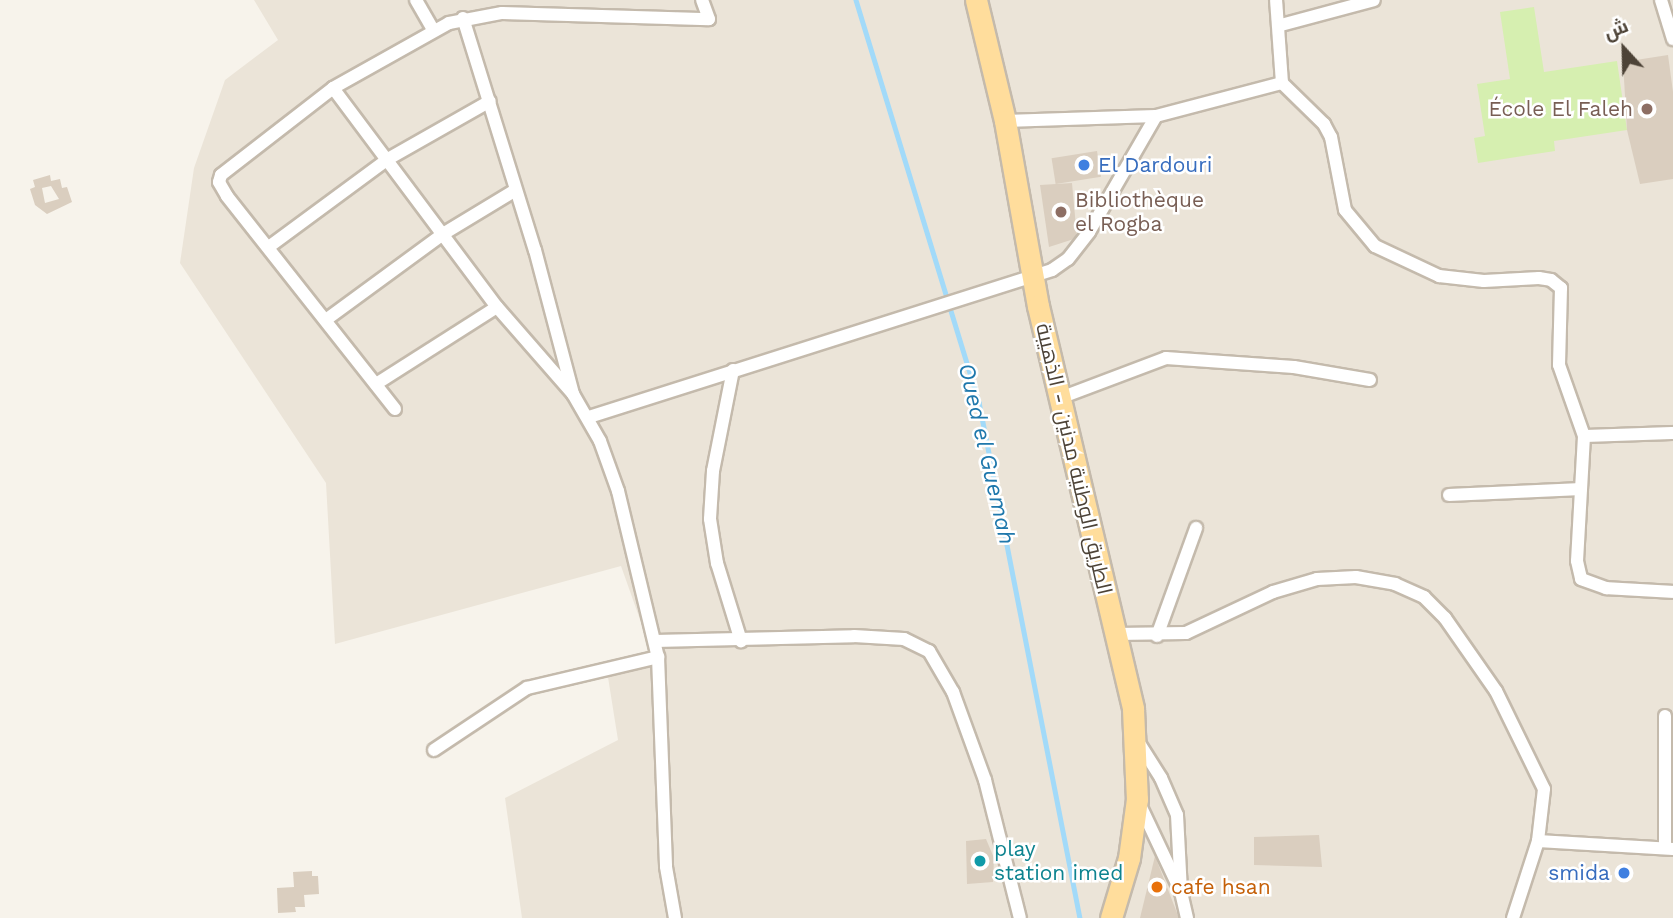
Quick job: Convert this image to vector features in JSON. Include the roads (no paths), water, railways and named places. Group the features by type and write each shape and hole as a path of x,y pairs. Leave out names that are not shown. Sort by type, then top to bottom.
{"main road":[{"name":"الطريق الوطنية مدنين - الذهيبة","path":"976,0 1005,121 1032,277 1116,634 1137,740 1137,799 1129,858 1111,918"}],"street":[{"path":"416,0 433,30"},
{"path":"585,0 586,14"},
{"path":"395,409 219,179 333,88 433,30 463,18 502,13 709,19 702,0"},
{"path":"1276,0 1281,25 1282,83 1324,124 1331,136 1345,210 1375,246 1439,276 1467,281 1539,278 1558,284 1564,307 1556,349 1584,436 1581,579 1606,589 1673,592"},
{"path":"1281,25 1374,0"},
{"path":"1661,0 1673,39"},
{"path":"463,18 561,337 573,394"},
{"path":"1005,121 1156,116 1282,83"},
{"path":"333,88 497,307 573,394 589,417 618,491 658,657 666,867 675,918"},
{"path":"270,246 388,159 490,101"},
{"path":"589,417 1032,277 1060,265 1078,248 1156,116"},
{"path":"327,319 443,234 514,191"},
{"path":"376,384 497,307"},
{"path":"1060,398 1166,358 1294,366 1370,380"},
{"path":"733,370 713,471 710,519 717,563 741,641"},
{"path":"1584,436 1673,433"},
{"path":"1449,495 1581,489"},
{"path":"1157,636 1196,528"},
{"path":"1116,634 1157,636 1214,624 1273,592 1317,579 1356,577 1412,590 1459,635 1496,691 1539,771 1546,800 1538,841 1513,918"},
{"path":"655,641 741,641 854,636 904,639 929,652 953,692 985,780 1020,918"},
{"path":"434,750 527,688 658,657"},
{"path":"1538,841 1669,848 1665,716"},
{"path":"1137,740 1161,778 1177,815 1181,892 1187,918"},
{"path":"1137,799 1181,892"}],"waterway":[{"name":"Oued el Guemah","path":"856,0 979,402 1080,918"}],"place":[{"name":"École El Faleh","path":"1647,109"},
{"name":"El Dardouri","path":"1084,165"},
{"name":"Bibliothèque el Rogba","path":"1061,212"},
{"name":"play station imed","path":"980,861"},
{"name":"smida","path":"1624,873"},
{"name":"cafe hsan","path":"1157,887"}]}
